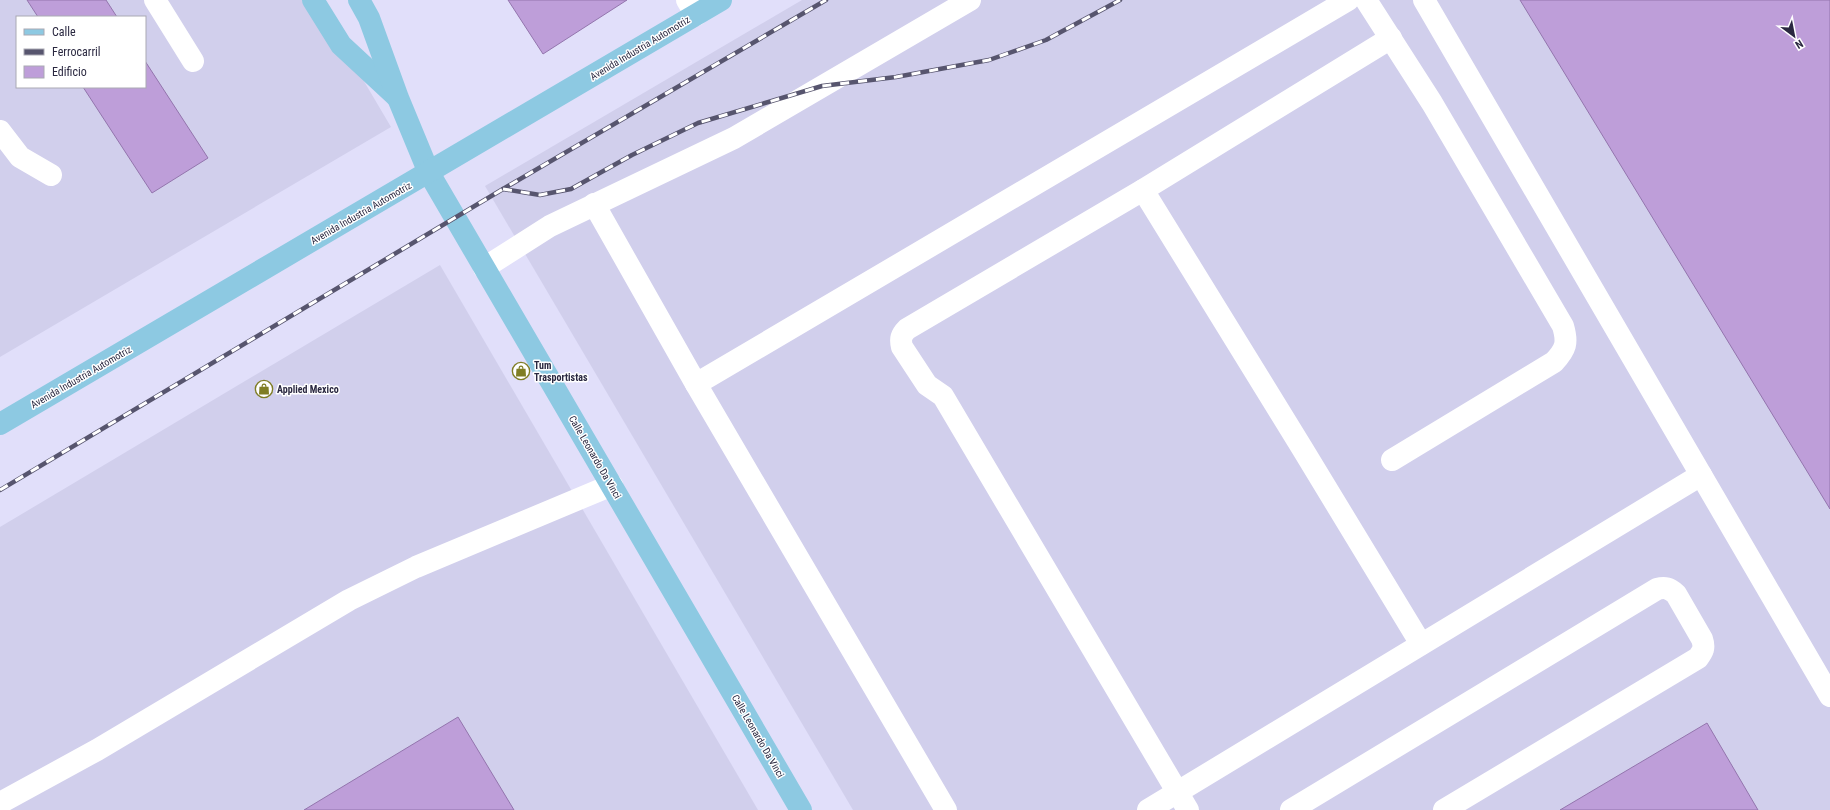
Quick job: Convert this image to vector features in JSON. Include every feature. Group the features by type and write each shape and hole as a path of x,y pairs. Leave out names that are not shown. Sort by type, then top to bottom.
{"main road":[{"name":"Calle Leonardo Da Vinci","path":"313,0 341,45 398,98"},
{"name":"Calle Leonardo Da Vinci","path":"359,0 369,18 398,98 429,173 801,810"},
{"name":"Avenida Industria Automotriz","path":"0,424 429,173 691,7 721,0"}],"lane":[{"path":"155,0 193,61"},
{"path":"484,268 550,226 734,138 970,0"},
{"path":"696,384 1348,0"},
{"path":"1366,0 1432,103 1563,326 1567,339 1563,352 1554,362 1392,460"},
{"path":"1424,0 1830,696"},
{"path":"1182,801 943,396 934,390 921,376 902,347 900,340 902,333 907,329 1143,190 1391,38"},
{"path":"0,131 20,158 51,175"},
{"path":"1143,190 1421,644"},
{"path":"594,204 696,384 946,810"},
{"path":"1148,810 1182,801 1421,644 1701,475"},
{"path":"0,803 97,750 349,600 416,567 612,485"},
{"path":"1291,810 1657,589 1664,587 1670,589 1676,594 1702,639 1704,646 1698,658 1444,810"}],"shaded area":[{"path":"0,0 316,0 391,127 0,357"},
{"path":"802,0 1830,0 1830,810 853,810 485,186"},
{"path":"440,265 758,810 0,810 0,527"}],"building":[{"path":"27,0 106,0 116,16 37,16"},
{"path":"508,0 627,0 543,54"},
{"path":"1520,0 1830,0 1830,509"},
{"path":"146,63 208,158 152,193 84,88 146,88"},
{"path":"458,717 514,810 304,810"},
{"path":"1707,723 1758,810 1560,810"}],"railway":[{"path":"0,490 503,189 826,0"},
{"path":"503,189 540,195 571,189 632,155 698,123 822,86 896,77 989,60 1046,40 1120,0"}],"place":[{"name":"Tum Trasportistas","path":"521,371"},
{"name":"Applied Mexico","path":"264,389"}]}
